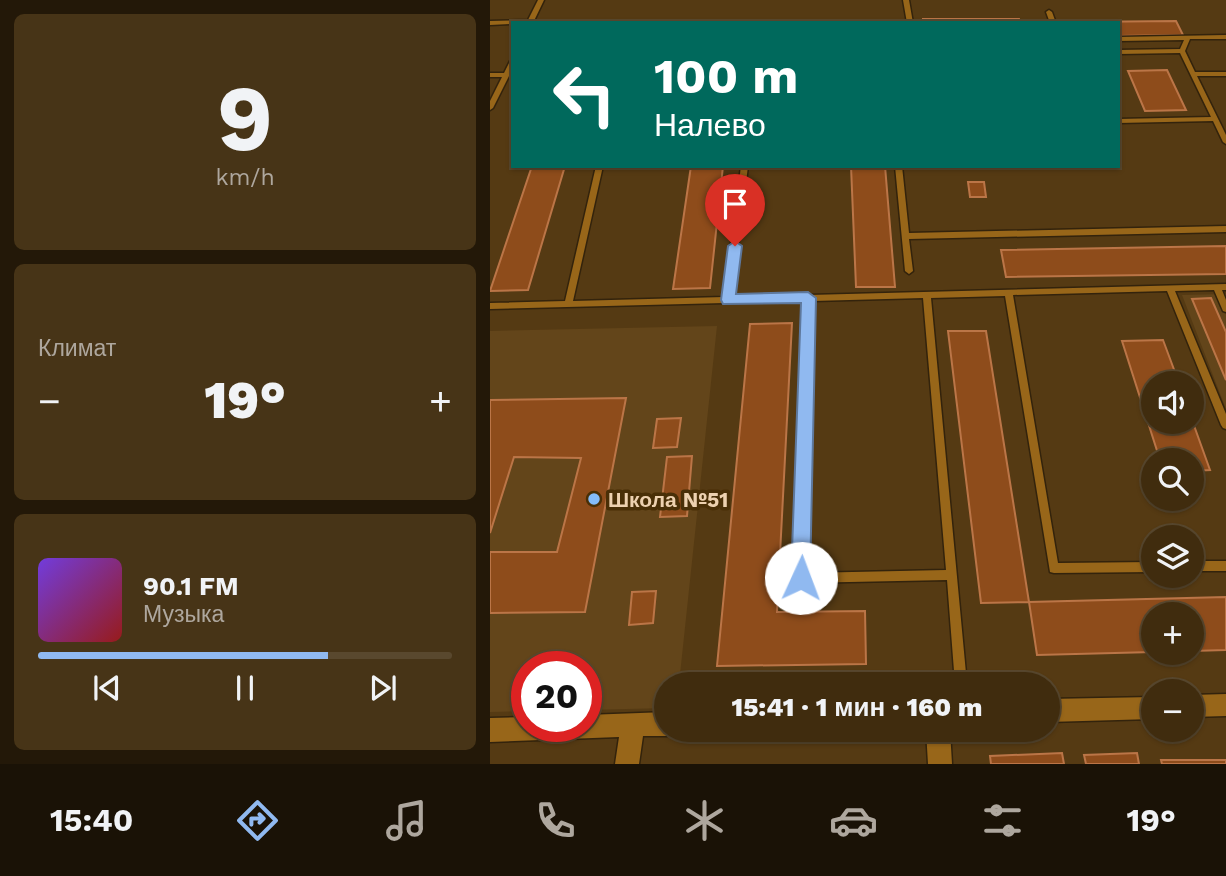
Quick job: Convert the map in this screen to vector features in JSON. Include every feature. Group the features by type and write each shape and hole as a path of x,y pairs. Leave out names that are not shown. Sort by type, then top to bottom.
{"street":[{"path":"1204,706 1226,705"},
{"path":"1060,711 1141,708"},
{"path":"490,730 654,724"},
{"path":"627,764 633,725"},
{"path":"939,742 940,764"}],"lane":[{"path":"530,21 541,0"},
{"path":"906,0 910,21"},
{"path":"1049,12 1052,21"},
{"path":"490,23 511,22"},
{"path":"1120,39 1226,37"},
{"path":"1182,51 1188,38"},
{"path":"1120,52 1182,51"},
{"path":"1182,51 1226,142"},
{"path":"490,108 511,65"},
{"path":"1193,74 1226,74"},
{"path":"490,75 506,75"},
{"path":"1120,119 1215,120"},
{"path":"568,304 600,168"},
{"path":"728,300 744,168"},
{"path":"898,168 909,271"},
{"path":"905,236 1226,229"},
{"path":"490,306 1222,287 1226,309"},
{"path":"1170,289 1226,425"},
{"path":"1009,293 1054,568 1141,567"},
{"path":"927,295 960,672"},
{"path":"808,298 801,578 951,575"},
{"path":"1204,566 1226,566"}],"shaded area":[{"path":"1226,294 1226,409 1182,295"},
{"name":"Школа №51","path":"717,326 680,672 654,672 654,708 602,710 602,651 511,651 511,711 490,712 490,331"}],"building":[{"path":"1019,19 1020,21 923,21"},
{"path":"1176,21 1183,35 1120,36 1120,22"},
{"path":"1167,70 1186,110 1145,111 1128,71"},
{"path":"531,168 564,168 528,290 490,291"},
{"path":"691,168 723,168 710,288 673,289"},
{"path":"851,168 885,168 895,287 856,287"},
{"path":"968,182 984,182 986,197 970,197"},
{"path":"1226,246 1226,274 1006,277 1001,250"},
{"path":"1211,298 1226,332 1226,380 1192,299"},
{"path":"792,323 777,612 865,611 866,664 717,666 750,324"},
{"path":"948,331 986,331 1029,602 981,603"},
{"path":"1163,340 1175,371 1141,371 1141,400 1122,341"},
{"path":"626,398 585,612 490,613 490,552 557,552 581,458 514,457 490,533 490,400"},
{"path":"681,418 677,447 653,448 657,419"},
{"path":"1152,434 1197,434 1202,448 1156,448"},
{"path":"1204,453 1210,470 1204,470"},
{"path":"692,456 687,516 660,517 667,457"},
{"path":"656,591 653,623 629,625 632,592"},
{"path":"1226,597 1226,650 1204,651 1204,602 1141,602 1141,652 1037,655 1029,602"},
{"path":"1062,753 1064,764 991,764 990,756"},
{"path":"1137,753 1139,764 1086,764 1084,755"},
{"path":"1161,760 1226,760 1226,764 1162,764"}],"place":[{"name":"Школа №51","path":"594,499"}],"route":[{"path":"735,246 728,300 808,298 801,578"}]}
